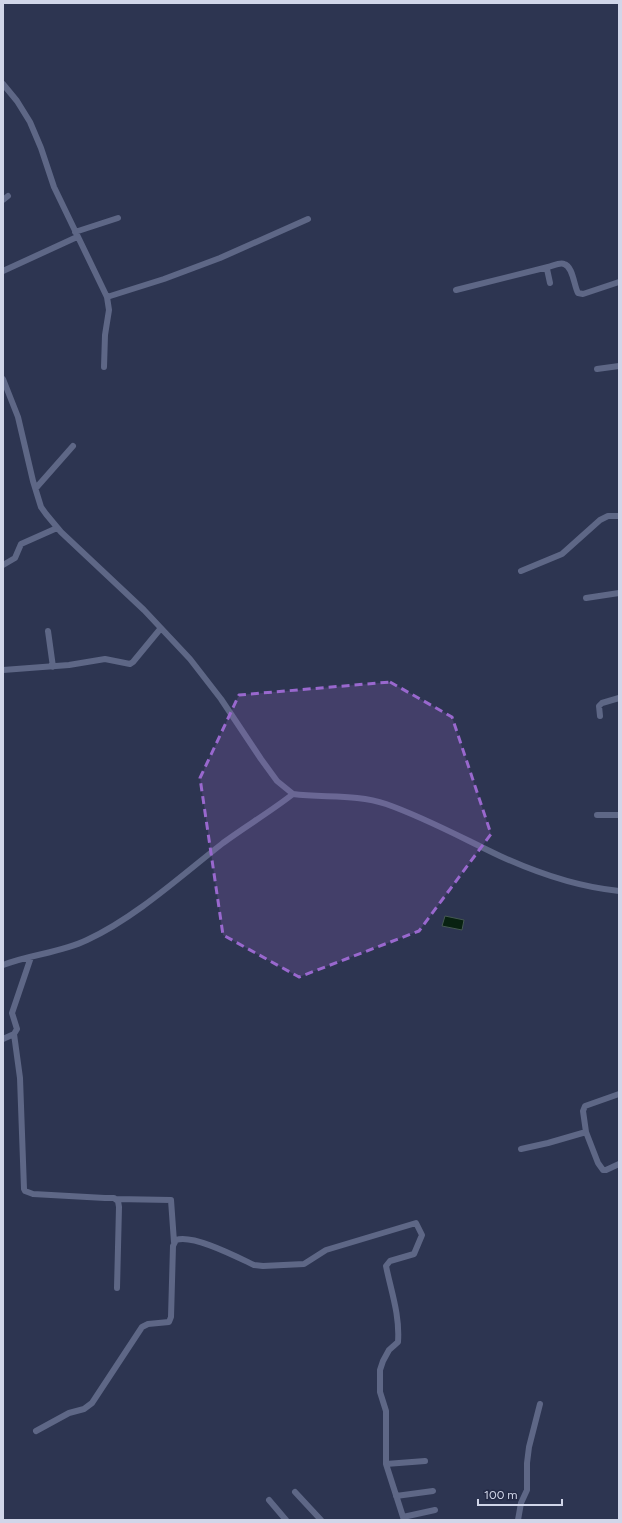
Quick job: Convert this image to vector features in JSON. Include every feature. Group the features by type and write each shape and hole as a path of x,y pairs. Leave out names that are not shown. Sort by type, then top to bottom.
{"street":[{"path":"3,84 17,101 30,122 54,187 107,297 109,310 105,334 104,367"},
{"path":"3,271 76,234 118,218"},
{"path":"107,297 164,279 220,258 308,219"},
{"path":"456,290 561,263 569,267 578,293 583,294 619,282"},
{"path":"548,267 547,269 550,283"},
{"path":"597,369 619,366"},
{"path":"3,380 18,417 42,507 57,528 144,610 207,680 230,711 277,781 293,794 354,798 385,804 440,826 501,856 532,868 575,883 619,891"},
{"path":"36,488 73,446"},
{"path":"521,571 562,554 600,520 608,516 619,516"},
{"path":"3,565 15,558 21,544 57,528"},
{"path":"586,598 619,592"},
{"path":"3,673 104,659 130,664 134,662 161,628"},
{"path":"48,631 53,666"},
{"path":"600,716 599,706 602,703 619,698"},
{"path":"3,965 69,948 88,940 111,927 141,907 231,837 272,811 293,794"},
{"path":"597,815 619,815"},
{"path":"3,1039 14,1034 17,1029 12,1012 31,957"},
{"path":"14,1034 20,1078 25,1191 33,1194 116,1199 171,1200 174,1242 171,1271 171,1317 169,1322 148,1324 142,1327 88,1407 69,1413 36,1430"},
{"path":"619,1094 585,1106 583,1111 586,1132 598,1163 603,1170 619,1164"},
{"path":"521,1148 548,1143 586,1132"},
{"path":"116,1199 119,1207 117,1288"},
{"path":"174,1242 179,1239 198,1241 259,1266 297,1265 304,1264 326,1250 416,1223 422,1235 414,1254 390,1261 386,1266 394,1297 399,1328 398,1342 389,1350 380,1370 380,1392 386,1411 386,1464 404,1519 435,1510"},
{"path":"518,1520 521,1503 527,1490 527,1464 529,1447 540,1404"},
{"path":"386,1464 425,1461"},
{"path":"396,1496 433,1491"},
{"path":"295,1492 321,1520"},
{"path":"269,1500 286,1520"}],"highlighted area":[{"path":"390,682 452,717 491,834 419,931 299,977 223,935 200,778 239,695"}],"shaded area":[{"path":"445,916 464,920 462,930 442,926"}]}
